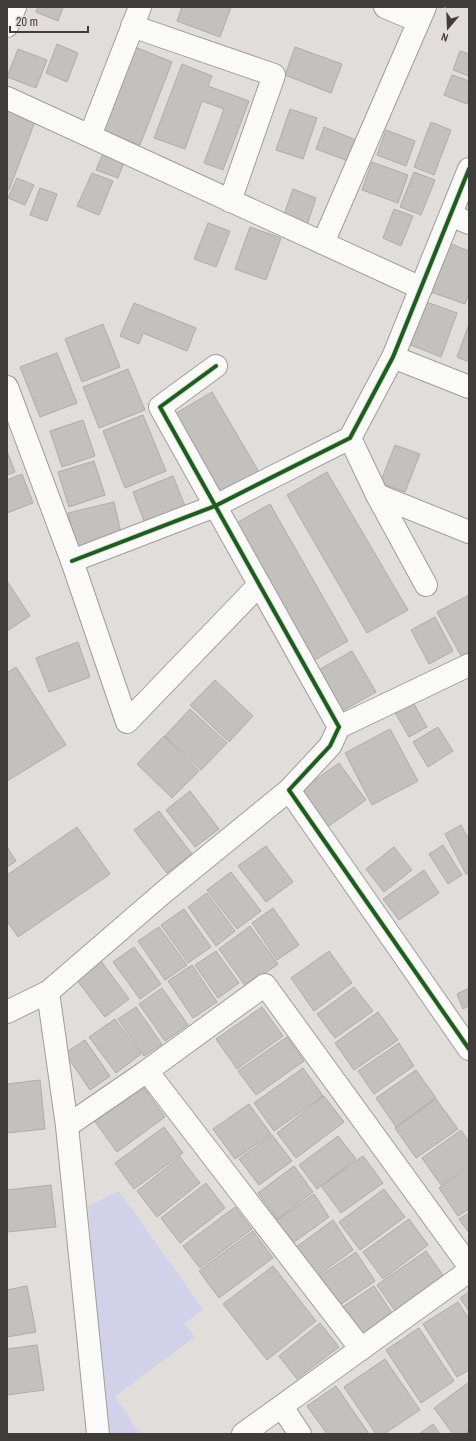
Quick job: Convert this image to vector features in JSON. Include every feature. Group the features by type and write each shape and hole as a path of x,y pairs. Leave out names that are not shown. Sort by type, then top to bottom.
{"street":[{"path":"7,26 15,7"},
{"path":"323,243 422,14 385,7"},
{"path":"90,136 136,16 274,75 230,201"},
{"path":"7,98 421,288"},
{"path":"72,561 215,506 350,438 393,356 421,288 460,219 469,170"},
{"path":"393,356 469,387"},
{"path":"216,366 160,407 339,727"},
{"path":"7,387 72,561 127,722 259,585"},
{"path":"350,438 377,495 426,584"},
{"path":"377,495 469,532"},
{"path":"7,1012 48,992 164,892 289,790 330,746 339,727 469,665"},
{"path":"289,790 469,1048"},
{"path":"67,1126 148,1071 265,985 469,1266"},
{"path":"48,992 67,1126 98,1434"},
{"path":"148,1071 361,1349"},
{"path":"243,1434 469,1271"},
{"path":"282,1407 300,1434"}],"shaded area":[{"path":"119,1191 203,1309 184,1324 195,1337 115,1396 140,1434 107,1434 88,1206"}],"building":[{"path":"38,7 63,7 58,21 36,12"},
{"path":"182,7 231,7 220,37 177,21"},
{"path":"57,44 78,53 67,82 46,73"},
{"path":"135,47 172,62 140,145 102,130"},
{"path":"295,47 342,64 331,93 285,75"},
{"path":"18,49 47,60 36,88 7,77"},
{"path":"460,51 469,54 469,76 453,70"},
{"path":"182,64 212,76 208,86 249,101 223,170 204,163 224,109 202,101 185,149 154,138"},
{"path":"452,75 469,81 469,99 467,104 444,95"},
{"path":"7,108 36,119 9,190 7,190"},
{"path":"290,109 317,118 303,159 276,150"},
{"path":"431,122 451,130 434,175 414,167"},
{"path":"324,127 356,140 348,161 316,149"},
{"path":"386,130 415,141 406,166 377,155"},
{"path":"103,153 124,162 118,178 96,170"},
{"path":"372,162 408,175 398,203 362,190"},
{"path":"414,172 435,180 421,215 400,207"},
{"path":"92,173 113,181 99,215 77,206"},
{"path":"17,178 34,185 25,205 8,198"},
{"path":"40,188 57,194 47,221 30,215"},
{"path":"293,189 316,198 307,225 283,217"},
{"path":"394,209 413,216 401,246 383,238"},
{"path":"208,223 230,231 216,267 194,259"},
{"path":"250,227 281,238 266,280 235,269"},
{"path":"446,242 469,251 469,293 465,304 428,291"},
{"path":"424,301 457,313 441,357 408,344"},
{"path":"134,303 196,328 187,351 143,333 139,344 120,336"},
{"path":"103,324 120,367 82,382 65,339"},
{"path":"469,324 469,362 457,357"},
{"path":"57,353 77,403 40,417 20,367"},
{"path":"128,369 145,410 99,428 83,387"},
{"path":"212,392 259,472 220,495 173,415"},
{"path":"143,415 166,471 125,488 103,431"},
{"path":"83,420 95,456 62,467 50,431"},
{"path":"395,445 420,454 405,492 380,483"},
{"path":"7,451 15,472 7,475"},
{"path":"94,461 105,495 69,507 58,472"},
{"path":"327,472 408,610 367,633 287,495"},
{"path":"22,474 33,503 7,513 7,480"},
{"path":"173,476 185,506 144,521 133,492"},
{"path":"114,502 122,537 77,548 68,513"},
{"path":"270,504 348,641 311,662 233,525"},
{"path":"7,581 30,616 7,631"},
{"path":"469,595 469,652 461,656 437,612"},
{"path":"435,617 453,651 429,664 411,630"},
{"path":"78,642 90,677 49,692 36,658"},
{"path":"352,651 376,692 339,713 315,672"},
{"path":"16,667 66,745 7,781 7,673"},
{"path":"215,680 253,716 229,742 190,705"},
{"path":"410,697 427,727 409,737 392,707"},
{"path":"190,709 227,743 201,770 165,736"},
{"path":"438,727 453,751 428,767 413,742"},
{"path":"390,729 418,781 372,805 345,753"},
{"path":"164,736 199,771 172,798 137,764"},
{"path":"339,763 366,800 323,830 297,793"},
{"path":"190,791 219,829 195,847 166,810"},
{"path":"159,811 192,854 167,873 134,830"},
{"path":"461,825 469,840 469,873 466,874 445,834"},
{"path":"77,827 110,874 18,937 7,921 7,875"},
{"path":"443,845 462,875 448,884 429,854"},
{"path":"266,846 293,882 266,902 238,866"},
{"path":"7,847 16,861 7,867"},
{"path":"394,847 412,870 384,892 366,869"},
{"path":"424,870 439,893 399,920 383,899"},
{"path":"231,872 261,911 237,929 207,890"},
{"path":"207,893 235,931 216,946 188,907"},
{"path":"273,908 299,945 277,960 252,923"},
{"path":"184,909 211,947 188,963 161,925"},
{"path":"250,926 278,964 246,987 219,949"},
{"path":"159,927 187,965 165,980 138,941"},
{"path":"134,947 161,984 140,999 113,962"},
{"path":"216,951 239,983 218,998 195,965"},
{"path":"329,951 352,983 314,1011 291,978"},
{"path":"101,961 129,999 105,1017 76,979"},
{"path":"192,965 217,1002 193,1018 168,981"},
{"path":"354,987 373,1011 335,1038 317,1014"},
{"path":"162,988 188,1025 165,1041 139,1004"},
{"path":"469,988 469,1006 463,1009 457,994"},
{"path":"136,1007 162,1044 144,1056 118,1019"},
{"path":"262,1007 283,1036 237,1069 216,1039"},
{"path":"378,1012 398,1040 354,1070 335,1043"},
{"path":"115,1019 141,1054 116,1073 89,1037"},
{"path":"287,1037 304,1061 256,1095 238,1071"},
{"path":"85,1040 110,1076 90,1090 65,1053"},
{"path":"399,1043 414,1066 374,1094 358,1071"},
{"path":"303,1068 323,1096 274,1131 254,1103"},
{"path":"416,1070 436,1098 396,1127 376,1098"},
{"path":"40,1080 45,1129 7,1133 7,1084"},
{"path":"141,1084 165,1117 117,1152 93,1119"},
{"path":"324,1096 344,1122 296,1158 277,1133"},
{"path":"436,1099 458,1129 416,1158 395,1128"},
{"path":"249,1104 271,1134 235,1159 213,1129"},
{"path":"164,1127 183,1153 134,1189 115,1163"},
{"path":"461,1130 469,1142 469,1165 441,1185 422,1158"},
{"path":"272,1135 292,1161 259,1185 239,1159"},
{"path":"338,1136 356,1159 317,1189 299,1165"},
{"path":"363,1156 383,1183 341,1213 321,1186"},
{"path":"180,1157 200,1183 157,1217 137,1191"},
{"path":"294,1166 313,1192 277,1219 258,1193"},
{"path":"469,1167 469,1209 458,1216 439,1188"},
{"path":"206,1183 225,1208 180,1243 161,1218"},
{"path":"51,1185 56,1227 7,1232 7,1190"},
{"path":"384,1189 405,1217 360,1250 339,1222"},
{"path":"314,1194 329,1217 290,1245 274,1222"},
{"path":"235,1207 252,1229 200,1268 183,1246"},
{"path":"469,1213 469,1233 459,1219"},
{"path":"409,1219 428,1245 383,1279 363,1252"},
{"path":"333,1220 353,1250 312,1280 291,1251"},
{"path":"253,1231 273,1258 219,1298 199,1271"},
{"path":"426,1251 447,1281 398,1315 377,1285"},
{"path":"356,1252 375,1281 340,1305 320,1276"},
{"path":"273,1266 316,1321 267,1360 223,1304"},
{"path":"27,1286 36,1332 7,1337 7,1290"},
{"path":"374,1286 394,1316 361,1337 341,1308"},
{"path":"469,1292 469,1311 460,1298"},
{"path":"458,1302 469,1319 469,1370 457,1377 423,1324"},
{"path":"320,1323 339,1347 297,1379 279,1356"},
{"path":"419,1328 454,1381 421,1403 386,1350"},
{"path":"37,1345 44,1390 7,1395 7,1349"},
{"path":"385,1359 420,1410 384,1434 376,1434 344,1387"},
{"path":"469,1382 469,1431 464,1434 453,1434 434,1408"},
{"path":"336,1386 369,1434 327,1434 307,1406"},
{"path":"433,1424 440,1434 419,1434"}],"cycle path":[{"path":"72,561 215,506 350,438 393,357 469,169"},
{"path":"216,366 160,407 339,727 330,746 289,790 469,1049"}]}
